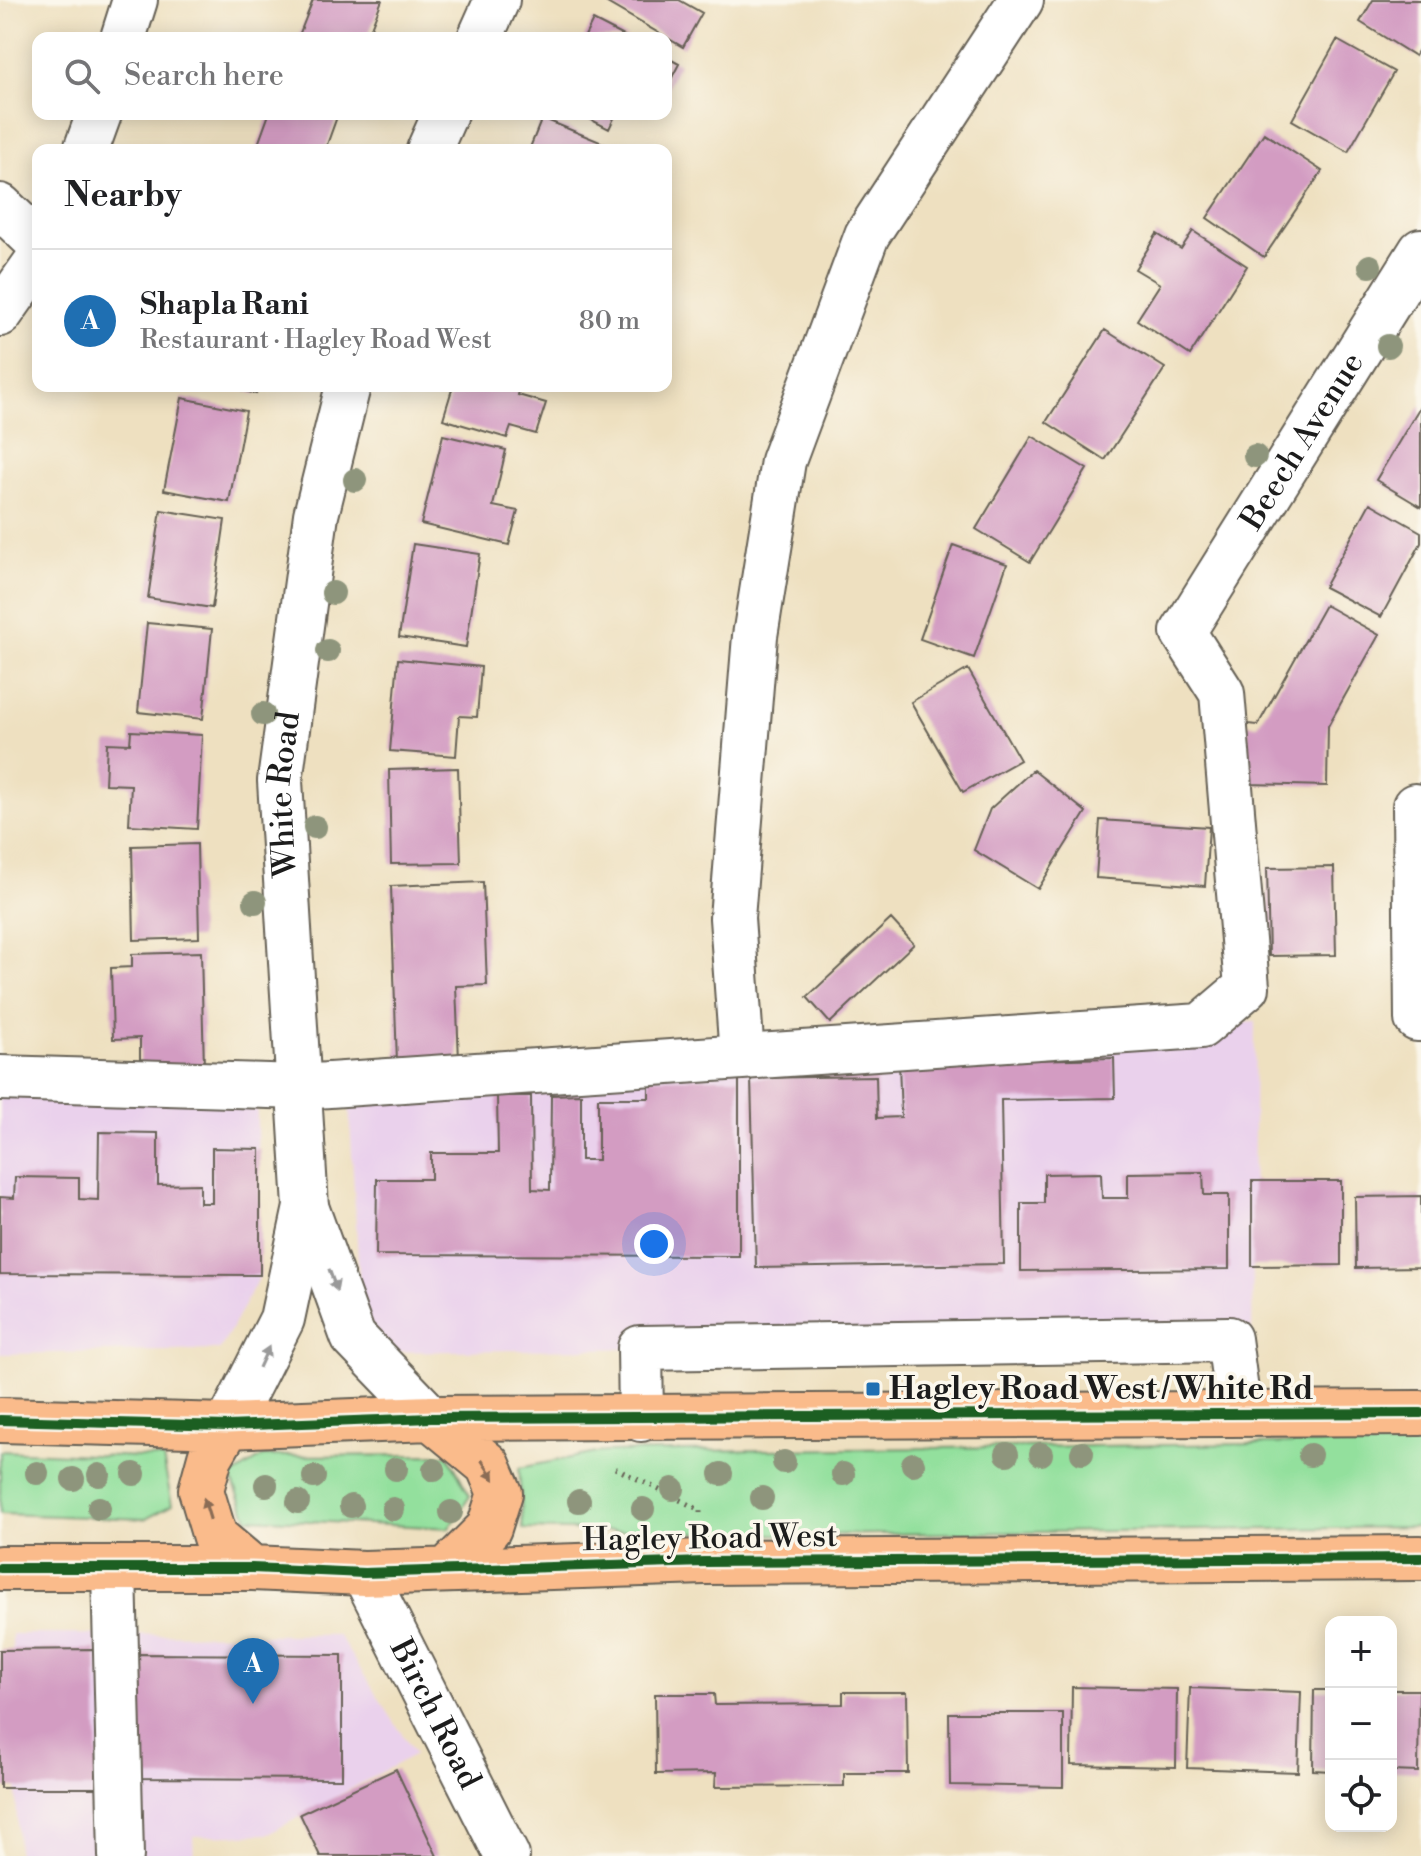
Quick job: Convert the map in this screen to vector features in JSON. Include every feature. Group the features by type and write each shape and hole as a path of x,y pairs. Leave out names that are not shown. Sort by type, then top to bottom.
{"highway":[{"path":"0,1420 228,1426 431,1418 569,1420 1421,1413"},
{"path":"431,1418 488,1465 500,1493 489,1528 447,1570"},
{"path":"228,1426 210,1457 201,1490 215,1537 252,1568"},
{"name":"Hagley Road West","path":"0,1568 252,1568 364,1573 704,1562 1421,1558"}],"street":[{"path":"125,32 135,0"},
{"path":"483,32 497,0"},
{"path":"0,1078 300,1087 742,1056 732,918 755,636 783,461 867,235 1021,0"},
{"path":"88,144 97,120"},
{"path":"432,144 442,120"},
{"path":"0,206 32,236"},
{"name":"Beech Avenue","path":"742,1056 1201,1026 1247,987 1222,693 1183,632 1421,251"},
{"path":"0,314 32,269"},
{"name":"White Road","path":"228,1426 282,1319 306,1207 280,781 316,515 347,392"},
{"path":"1415,806 1417,1019 1421,1019"},
{"name":"White Road","path":"306,1207 353,1337 431,1418"},
{"path":"641,1419 640,1348 1229,1339 1239,1413"},
{"path":"114,1570 121,1856"},
{"name":"Birch Road","path":"364,1573 507,1856"}],"path":[{"path":"569,1420 573,1448 700,1510 704,1562"}],"shaded area":[{"path":"1255,1022 1252,1339 384,1352 362,1327 347,1070"},
{"path":"0,1068 256,1072 260,1275 220,1350 0,1354"},
{"path":"12,1634 338,1635 415,1754 268,1834 193,1836 194,1856 18,1856"}],"green space":[{"path":"1421,1442 1421,1527 802,1535 523,1529 519,1468 601,1452"},
{"path":"0,1451 163,1458 172,1505 146,1519 0,1514"},
{"path":"448,1455 470,1496 449,1528 248,1518 231,1477 263,1456"}],"building":[{"path":"313,0 382,0 369,32 300,32"},
{"path":"602,0 679,0 702,13 683,47 672,41 672,32 657,32"},
{"path":"1373,0 1421,0 1421,46 1415,56 1360,22"},
{"path":"593,20 616,32 587,32"},
{"path":"1337,40 1394,72 1348,152 1292,120"},
{"path":"672,60 679,64 672,77"},
{"path":"267,120 336,120 327,144 258,144"},
{"path":"541,120 547,120 605,144 531,144"},
{"path":"592,120 613,120 609,129"},
{"path":"1264,133 1322,171 1264,257 1207,218"},
{"path":"1193,231 1247,266 1190,355 1137,320 1160,284 1135,269 1157,234 1181,249"},
{"path":"1105,330 1165,368 1105,460 1046,422"},
{"path":"451,392 519,392 518,395 546,403 536,434 511,427 507,438 443,419"},
{"path":"182,398 246,411 229,502 164,490"},
{"path":"1421,405 1421,507 1376,480"},
{"path":"443,435 506,450 493,506 518,511 509,545 421,524"},
{"path":"1032,436 1087,469 1030,562 976,529"},
{"path":"1370,503 1421,532 1421,543 1381,617 1324,587"},
{"path":"161,510 225,520 212,608 148,598"},
{"path":"413,544 480,554 466,647 399,637"},
{"path":"953,545 1007,564 974,658 920,639"},
{"path":"1325,605 1379,635 1328,726 1327,786 1247,784 1248,724 1258,725"},
{"path":"147,623 212,629 203,719 138,712"},
{"path":"398,659 481,667 477,717 459,716 456,756 390,751"},
{"path":"968,669 1020,760 963,792 911,702"},
{"path":"131,731 202,735 197,829 129,825 131,785 105,784 107,743 130,744"},
{"path":"458,768 461,863 391,864 389,770"},
{"path":"1033,770 1086,812 1038,889 974,850 990,809"},
{"path":"1100,820 1209,827 1205,886 1096,878"},
{"path":"197,844 199,938 134,940 132,846"},
{"path":"1334,867 1336,955 1269,956 1267,868"},
{"path":"483,882 487,985 456,986 459,1060 397,1063 391,886"},
{"path":"891,919 914,944 830,1023 807,997"},
{"path":"201,952 204,1067 140,1068 140,1038 113,1039 111,968 132,967 132,954"},
{"path":"1114,1058 1115,1098 1001,1100 1004,1264 756,1268 751,1078 876,1076 877,1118 901,1117 899,1063"},
{"path":"649,1078 739,1078 739,1256 376,1255 377,1179 431,1179 431,1153 498,1153 497,1096 531,1096 532,1189 550,1190 551,1095 581,1094 581,1160 598,1160 598,1098 649,1098"},
{"path":"99,1132 158,1133 158,1185 200,1184 200,1203 212,1203 212,1148 260,1149 260,1275 0,1274 0,1197 14,1198 15,1177 79,1178 79,1199 98,1200"},
{"path":"1203,1172 1204,1195 1229,1195 1229,1269 1021,1271 1021,1203 1044,1203 1044,1174 1101,1173 1102,1198 1128,1198 1128,1173"},
{"path":"1252,1181 1341,1181 1341,1265 1252,1266"},
{"path":"1421,1196 1421,1267 1356,1268 1355,1197"},
{"path":"96,1649 98,1788 0,1788 0,1650"},
{"path":"130,1654 342,1655 342,1779 130,1778"},
{"path":"1072,1687 1177,1689 1176,1767 1071,1765"},
{"path":"1190,1688 1301,1692 1298,1772 1187,1768"},
{"path":"1314,1690 1325,1690 1325,1771 1313,1770"},
{"path":"1397,1690 1419,1690 1418,1772 1397,1771"},
{"path":"843,1692 907,1692 908,1773 844,1773 844,1786 715,1787 716,1773 656,1774 655,1694 714,1694 715,1705 843,1704"},
{"path":"949,1713 1063,1713 1063,1787 950,1785"},
{"path":"396,1769 437,1856 320,1856 300,1814"}],"cycle path":[{"path":"0,1420 228,1426 431,1418 1421,1413"},
{"path":"0,1568 252,1568 364,1573 704,1562 1421,1558"}],"place":[{"name":"Hagley Road West / White Rd","path":"873,1389"},
{"name":"Shapla Rani","path":"253,1704"}]}
